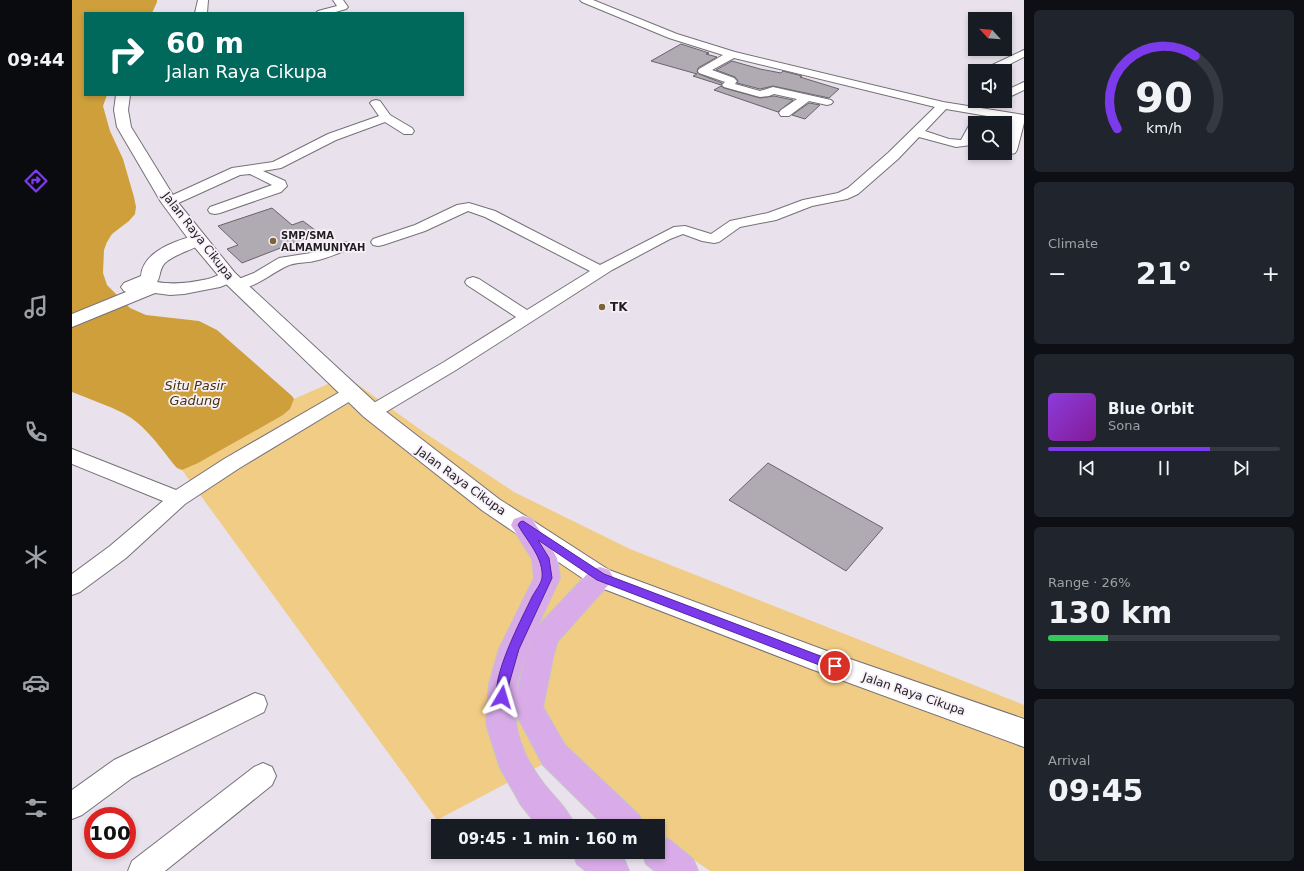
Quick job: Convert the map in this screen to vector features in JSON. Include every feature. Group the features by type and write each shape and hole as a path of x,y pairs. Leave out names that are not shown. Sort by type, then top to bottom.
{"highway":[{"path":"523,525 544,558 547,578 513,649 503,684 501,724 511,758 532,794 553,819"},
{"path":"600,577 548,635 539,660 528,708 554,755 621,819"},
{"path":"665,858 681,871"},
{"path":"597,859 612,871"}],"main road":[{"path":"201,12 203,0"},
{"name":"Jalan Raya Cikupa","path":"123,96 121,110 124,127 169,202 198,240 233,281 372,412 490,505 523,525 600,577 821,661 1021,732"},
{"path":"152,283 150,274 156,262 168,252 198,240"},
{"path":"72,312 152,283 170,290 233,281"},
{"path":"72,321 152,283"}],"street":[{"path":"326,12 343,7 338,0"},
{"path":"586,0 673,36 732,54 943,105 968,116"},
{"path":"1002,64 1024,53"},
{"path":"732,54 703,71 730,80 731,81 728,84 731,86 760,94 765,94 773,90 827,102"},
{"path":"1012,92 1024,85"},
{"path":"784,113 806,98"},
{"path":"376,104 386,118 408,131"},
{"path":"372,412 450,366 601,271 679,230 685,230 714,239 735,224 771,217 808,203 848,194 893,156 943,105"},
{"path":"981,116 988,108"},
{"path":"169,202 237,171 276,165 332,137 386,118"},
{"path":"1012,147 1021,118"},
{"path":"916,132 962,145 968,140"},
{"path":"216,210 276,189 280,186 280,184 247,170"},
{"path":"378,242 420,228 462,208 469,207 490,214 601,271"},
{"path":"233,281 259,276 284,261 314,257 344,246"},
{"path":"473,282 527,317"},
{"path":"72,586 118,552 178,499 231,464 351,393"},
{"path":"72,456 178,499"},
{"path":"72,806 123,769 255,704"},
{"path":"142,871 264,776"}],"shaded area":[{"path":"346,376 425,433 514,492 630,549 1024,705 1024,871 710,871 665,840 665,819 634,819 549,761 439,819 436,819 182,470 283,415 290,409 294,399"}],"water":[{"name":"Situ Pasir Gadung","path":"72,0 157,0 152,12 84,12 84,96 107,96 103,106 110,131 123,159 136,207 135,214 129,221 112,234 104,250 103,273 107,285 130,308 146,315 199,321 217,330 294,399 290,409 283,415 198,463 182,470 177,468 153,438 131,418 111,407 72,392"}],"building":[{"path":"681,44 717,57 698,68 697,72 722,83 721,85 693,76 697,74 651,61"},
{"path":"732,61 760,69 781,73 783,71 839,89 829,98 773,86 760,89 737,83 738,81 735,77 716,70"},
{"path":"721,86 760,98 774,96 793,100 778,112 714,90"},
{"path":"809,103 820,105 805,119 792,115"},
{"path":"272,208 292,225 303,221 319,233 242,263 227,249 238,245 218,226"},
{"path":"768,463 883,528 846,571 729,500"}],"place":[{"name":"SMP/SMA ALMAMUNIYAH","path":"273,241"},
{"name":"TK","path":"602,307"}],"route":[{"path":"502,697 503,684 513,649 547,578 544,558 523,525 600,577 835,666"}]}
